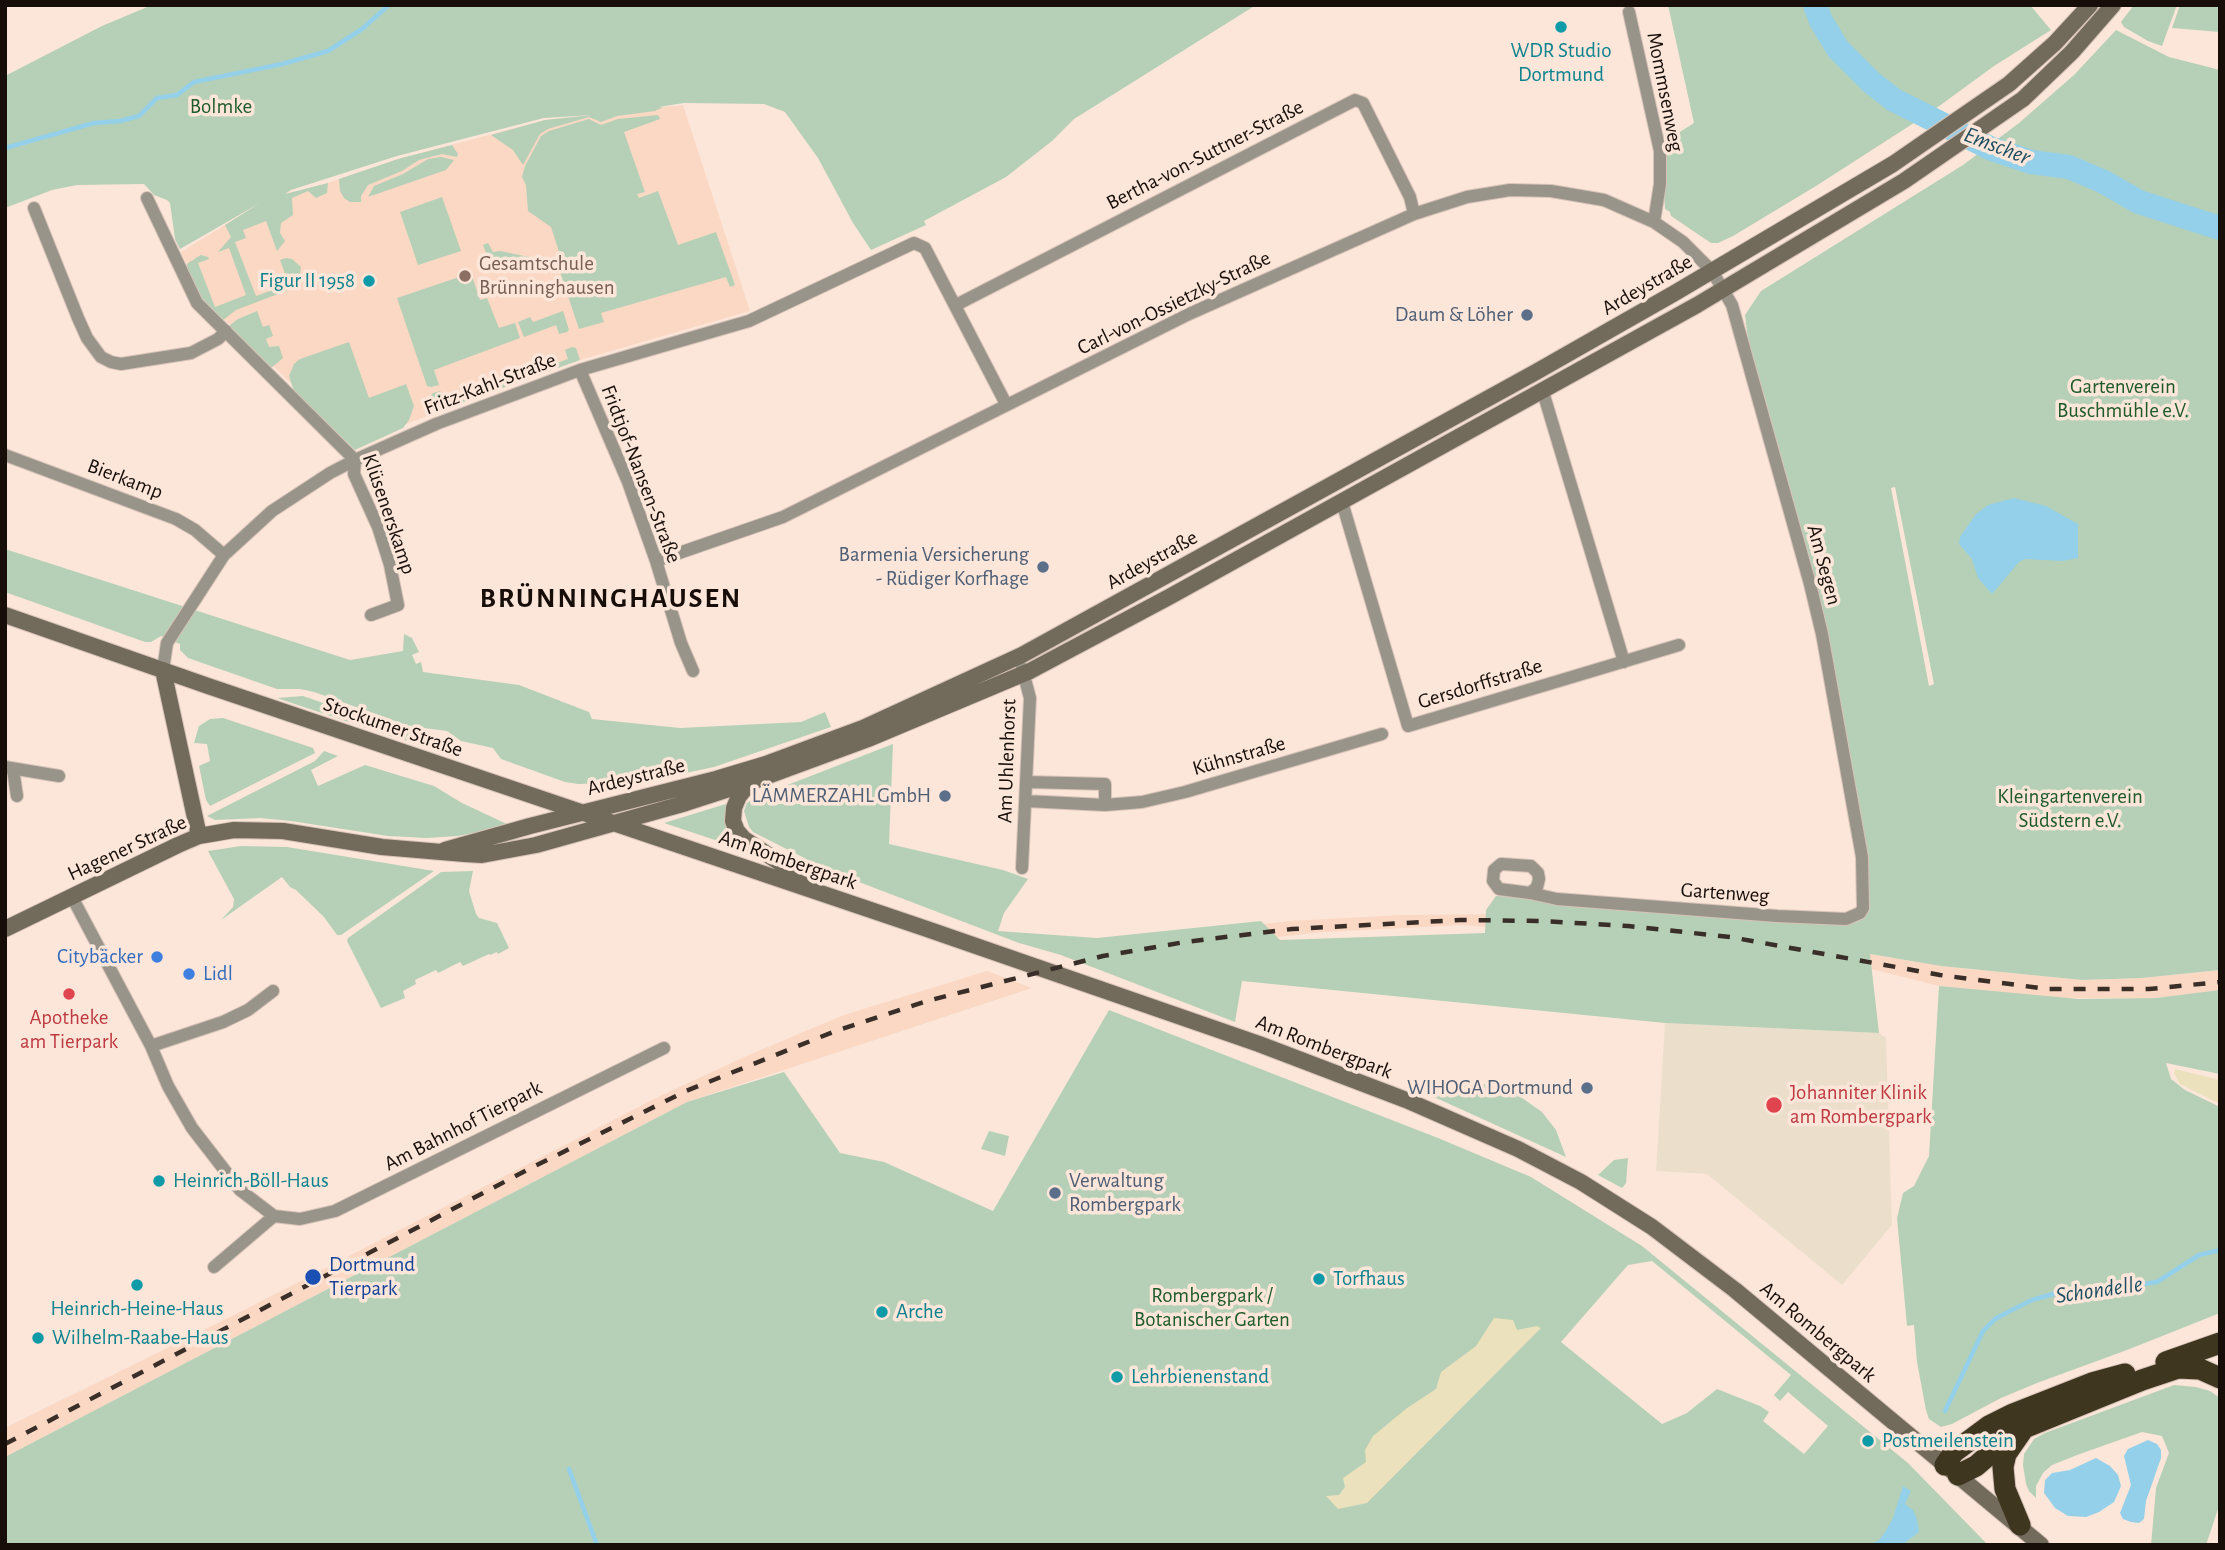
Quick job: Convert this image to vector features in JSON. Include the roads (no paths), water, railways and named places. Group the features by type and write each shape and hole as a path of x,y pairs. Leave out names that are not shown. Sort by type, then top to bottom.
{"highway":[{"path":"2220,1343 2175,1360 2092,1383 2013,1414 1973,1437 1954,1452 1951,1470 1976,1465 2024,1428 2142,1380 2178,1368 2200,1369 2220,1378"},
{"path":"2020,1525 2006,1489 2003,1467 2006,1454 2024,1428"}],"main road":[{"name":"Ardeystraße","path":"579,813 766,764 863,728 1017,658 1536,372 1712,271 1926,142 2035,62 2090,5"},
{"name":"Ardeystraße","path":"609,823 686,803 754,781 867,739 1025,674 1342,502 1724,289 1949,152 2023,99 2050,75 2113,5"},
{"name":"Stockumer Straße","path":"5,615 609,823"},
{"path":"163,670 199,836"},
{"path":"754,781 744,788 736,801 733,821 737,831 753,845 831,897"},
{"name":"Hagener Straße","path":"439,852 579,813"},
{"name":"Hagener Straße","path":"5,929 199,836 234,830 283,831 382,847 482,855 536,845 609,823"},
{"name":"Am Rombergpark","path":"609,823 1259,1044 1406,1100 1518,1149 1581,1182 1652,1227 1735,1290 2041,1545"}],"street":[{"name":"Mommsenweg","path":"1629,12 1660,151 1660,184 1654,222"},
{"name":"Bertha-von-Suttner-Straße","path":"956,305 1355,100 1363,103 1410,197 1414,214"},
{"name":"Carl-von-Ossietzky-Straße","path":"656,561 783,516 1189,314 1414,214 1467,197 1510,190 1551,191 1604,200 1654,222 1683,242 1712,271"},
{"name":"Klüsenerskamp","path":"147,198 194,296 355,460 354,474 390,565 398,605 371,615"},
{"path":"34,208 78,318 101,357 121,364 191,353 218,339 226,331"},
{"name":"Fritz-Kahl-Straße","path":"163,670 167,643 223,555 272,511 355,460 436,424 580,370 749,321 914,243 925,248 956,305"},
{"name":"Ardeystraße","path":"1712,271 1724,289"},
{"name":"Am Segen","path":"1724,289 1739,326 1810,584 1832,686 1862,857"},
{"path":"956,305 1006,404"},
{"name":"Fridtjof-Nansen-Straße","path":"580,370 628,482 681,643 693,671"},
{"path":"1543,392 1624,662"},
{"name":"Bierkamp","path":"5,455 176,519 195,530 223,555"},
{"name":"Gersdorffstraße","path":"1342,502 1408,726 1679,645"},
{"name":"Am Uhlenhorst","path":"1017,658 1025,674 1030,698 1022,868"},
{"name":"Kühnstraße","path":"1026,802 1105,806 1142,802 1185,792 1382,734"},
{"path":"17,796 9,768 59,776"},
{"path":"1027,782 1105,784 1105,806"},
{"name":"Gartenweg","path":"1530,893 1557,899 1846,919 1860,913 1863,908 1862,857"},
{"path":"72,897 192,1128 240,1190 274,1216 214,1267"},
{"path":"151,1046 223,1022 248,1010 272,991"},
{"name":"Am Bahnhof Tierpark","path":"274,1216 300,1219 335,1211 664,1048"}],"water":[{"path":"2014,498 2046,506 2078,524 2078,558 2062,561 2025,559 2019,562 1992,594 1978,578 1972,559 1959,544 1960,537 1976,514 1988,505"},
{"path":"2148,1440 2157,1444 2161,1450 2161,1458 2146,1501 2144,1519 2139,1523 2131,1522 2123,1519 2120,1513 2131,1485 2124,1456 2128,1449"},
{"path":"2096,1458 2110,1466 2118,1475 2121,1486 2114,1502 2086,1517 2068,1516 2055,1508 2044,1493 2045,1480 2052,1473 2070,1470"},
{"path":"1903,1486 1911,1491 1905,1504 1913,1510 1919,1532 1902,1545 1870,1545 1879,1540 1893,1518"}],"waterway":[{"path":"5,148 94,123 139,116 157,98 177,95 194,82 282,64 328,51 362,29 389,5"},
{"name":"Emscher","path":"1815,5 1838,49 1871,82 1894,100 1992,149 2031,162 2069,167 2104,182 2139,202 2220,228"},
{"name":"Schondelle","path":"1945,1411 1983,1331 1995,1319 2032,1300 2064,1291 2100,1291 2157,1282 2199,1255 2220,1250"},
{"path":"569,1469 597,1545"}],"railway":[{"path":"5,1444 527,1170 686,1091 833,1032 927,1001 1103,956 1185,942 1292,929 1461,920 1542,921 1628,926 1730,937 1940,975 2048,989 2149,989 2220,982"}],"place":[{"name":"WDR Studio Dortmund","path":"1561,27"},
{"name":"Gesamtschule Brünninghausen","path":"465,276"},
{"name":"Figur II 1958","path":"369,281"},
{"name":"Daum & Löher","path":"1527,315"},
{"name":"Barmenia Versicherung - Rüdiger Korfhage","path":"1043,567"},
{"name":"LÄMMERZAHL GmbH","path":"945,796"},
{"name":"Citybäcker","path":"157,957"},
{"name":"Lidl","path":"189,974"},
{"name":"Apotheke am Tierpark","path":"69,994"},
{"name":"WIHOGA Dortmund","path":"1587,1088"},
{"name":"Johanniter Klinik am Rombergpark","path":"1774,1105"},
{"name":"Heinrich-Böll-Haus","path":"159,1181"},
{"name":"Verwaltung Rombergpark","path":"1055,1193"},
{"name":"Dortmund Tierpark","path":"313,1277"},
{"name":"Torfhaus","path":"1319,1279"},
{"name":"Heinrich-Heine-Haus","path":"137,1285"},
{"name":"Arche","path":"882,1312"},
{"name":"Wilhelm-Raabe-Haus","path":"38,1338"},
{"name":"Lehrbienenstand","path":"1117,1377"},
{"name":"Postmeilenstein","path":"1868,1441"}],"district":[{"name":"BRÜNNINGHAUSEN","path":"611,599"}],"park label":[{"name":"Bolmke","path":"221,107"},
{"name":"Gartenverein Buschmühle e.V.","path":"2123,399"},
{"name":"Kleingartenverein Südstern e.V.","path":"2070,809"},
{"name":"Rombergpark / Botanischer Garten","path":"1212,1308"}]}
